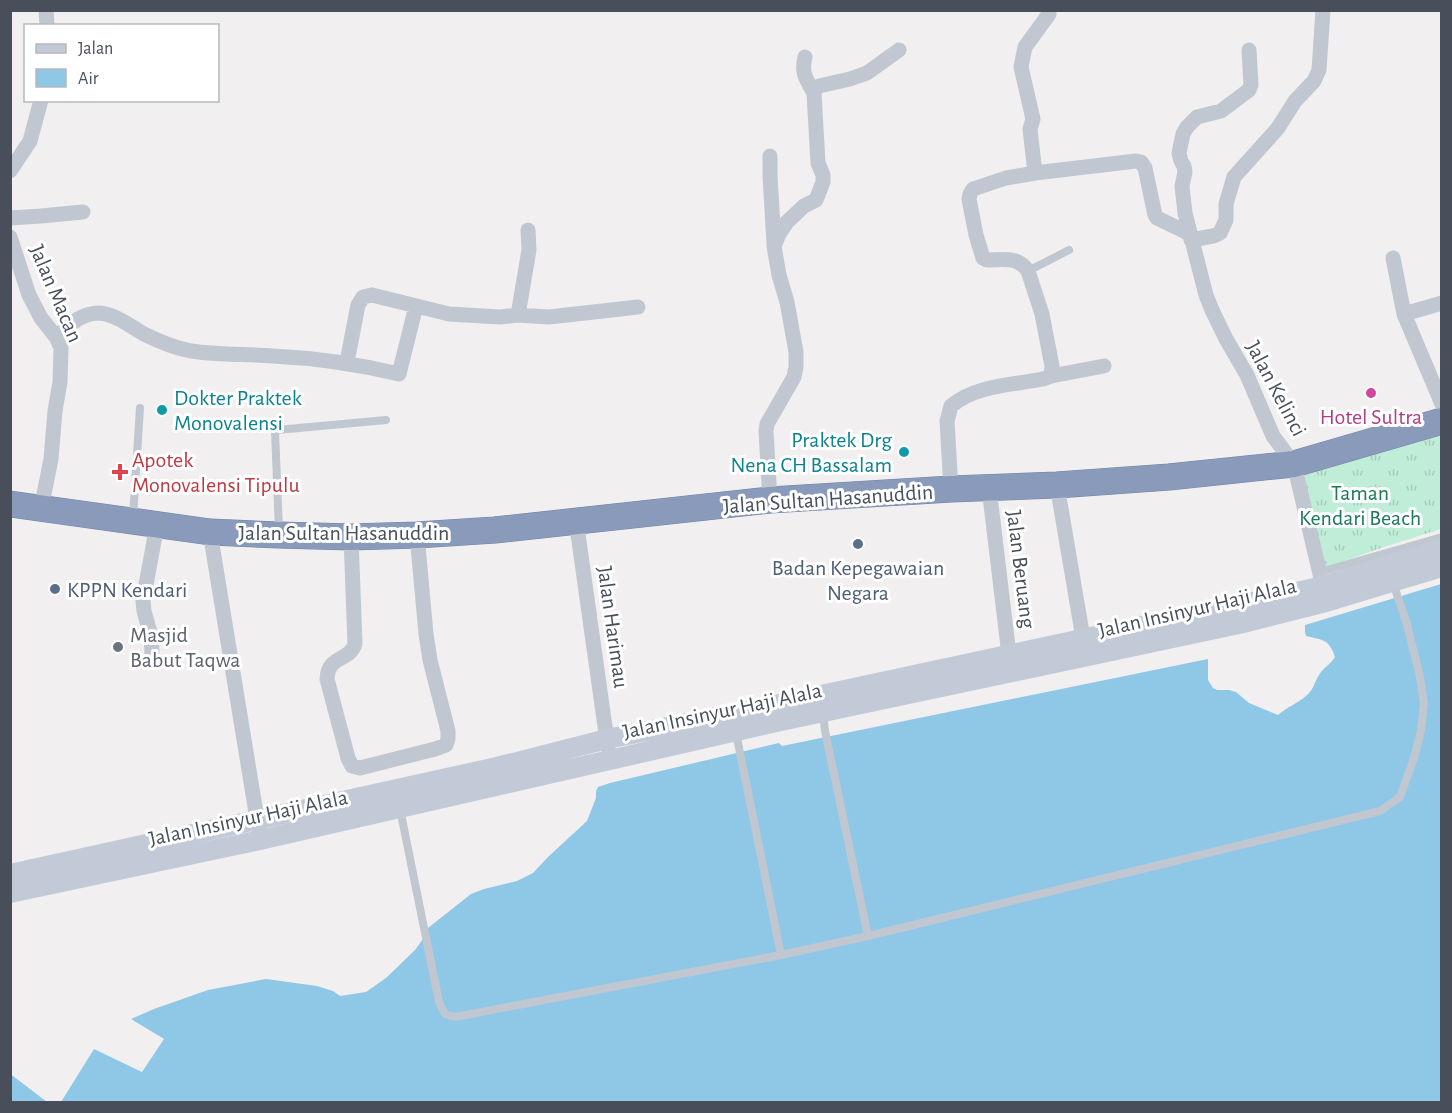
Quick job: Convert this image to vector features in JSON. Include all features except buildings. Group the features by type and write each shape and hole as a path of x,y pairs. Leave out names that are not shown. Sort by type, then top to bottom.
{"highway":[{"name":"Jalan Sultan Hasanuddin","path":"10,504 210,532 351,537 417,535 495,530 770,500 1057,485 1169,477 1294,464 1442,421"}],"main road":[{"name":"Jalan Insinyur Haji Alala","path":"10,893 607,739 1010,655 1323,586 1442,548"},
{"name":"Jalan Insinyur Haji Alala","path":"10,874 259,830 400,808 736,731 824,722 1131,646 1239,624 1323,586 1393,583 1442,567"}],"street":[{"path":"1051,376 1052,366 1042,314 1028,272 1025,266 1017,260 983,258 969,199 971,191 1006,178 1137,161 1141,162 1145,168 1157,218 1184,231 1191,238 1220,233 1226,220 1226,204 1234,177 1278,128 1295,101 1314,81 1319,70 1323,10"},
{"path":"1035,173 1030,129 1033,119 1021,67 1025,47 1048,14"},
{"path":"813,93 819,86 867,73 899,50"},
{"name":"Jalan Kelinci","path":"1249,50 1251,85 1249,90 1221,111 1197,117 1183,134 1179,153 1185,172 1182,186 1185,213 1212,310 1246,375 1274,436 1294,464 1323,586"},
{"path":"774,246 787,222 804,206 816,200 822,187 823,175 818,163 813,93 804,74 805,57"},
{"path":"10,171 30,141 40,102"},
{"path":"770,156 774,246 796,352 794,376 767,424 770,500"},
{"path":"10,218 83,212"},
{"path":"518,315 529,250 528,230"},
{"name":"Jalan Macan","path":"10,237 29,294 41,318 56,337 61,348 60,382 51,459 41,509"},
{"path":"1393,258 1404,314 1442,404"},
{"path":"347,362 358,304 363,297 372,295 450,314 500,317 518,315 549,317 638,307"},
{"path":"1404,314 1442,303"},
{"path":"56,337 79,318 92,313 102,313 115,317 146,335 189,350 347,362 399,374 416,306"},
{"path":"951,489 947,421 951,406 976,392 1104,366"},
{"path":"1057,485 1083,638"},
{"name":"Jalan Beruang","path":"989,488 1010,655"},
{"name":"Jalan Harimau","path":"576,520 611,759"},
{"path":"145,524 143,601 151,636 152,653"},
{"path":"210,532 259,830"},
{"path":"351,537 355,644 352,652 336,660 329,667 327,679 348,758 352,766 360,768 435,749 446,745 448,739 428,651 417,535"}],"lane":[{"path":"1028,272 1069,250"},
{"path":"140,408 145,524"},
{"path":"279,535 275,431 386,420"},
{"path":"1323,586 1442,537"},
{"path":"400,808 439,1002 445,1014 455,1017 781,955 868,936 1380,811 1400,797 1421,731 1424,703 1406,621 1393,583"},
{"name":"Jalan Insinyur Haji Alala","path":"824,722 868,936"},
{"name":"Jalan Insinyur Haji Alala","path":"736,731 781,955"}],"green space":[{"name":"Taman Kendari Beach","path":"1441,432 1441,529 1322,569 1304,474"}],"water":[{"path":"1441,584 1441,1102 61,1102 94,1049 142,1072 164,1039 131,1019 154,1009 208,990 266,979 317,986 340,996 366,992 386,978 415,950 428,928 471,894 517,881 533,873 587,821 598,787 779,743 782,746 1208,659 1208,680 1213,688 1236,692 1249,703 1278,715 1309,693 1321,673 1335,657 1325,641 1306,636 1305,625"},
{"path":"10,1074 13,1076 47,1102 11,1102"}],"place":[{"name":"Hotel Sultra","path":"1371,393"},
{"name":"Dokter Praktek Monovalensi","path":"162,410"},
{"name":"Praktek Drg Nena CH Bassalam","path":"904,452"},
{"name":"Apotek Monovalensi Tipulu","path":"120,472"},
{"name":"Badan Kepegawaian Negara","path":"858,544"},
{"name":"KPPN Kendari","path":"55,589"},
{"name":"Masjid Babut Taqwa","path":"118,647"}]}
